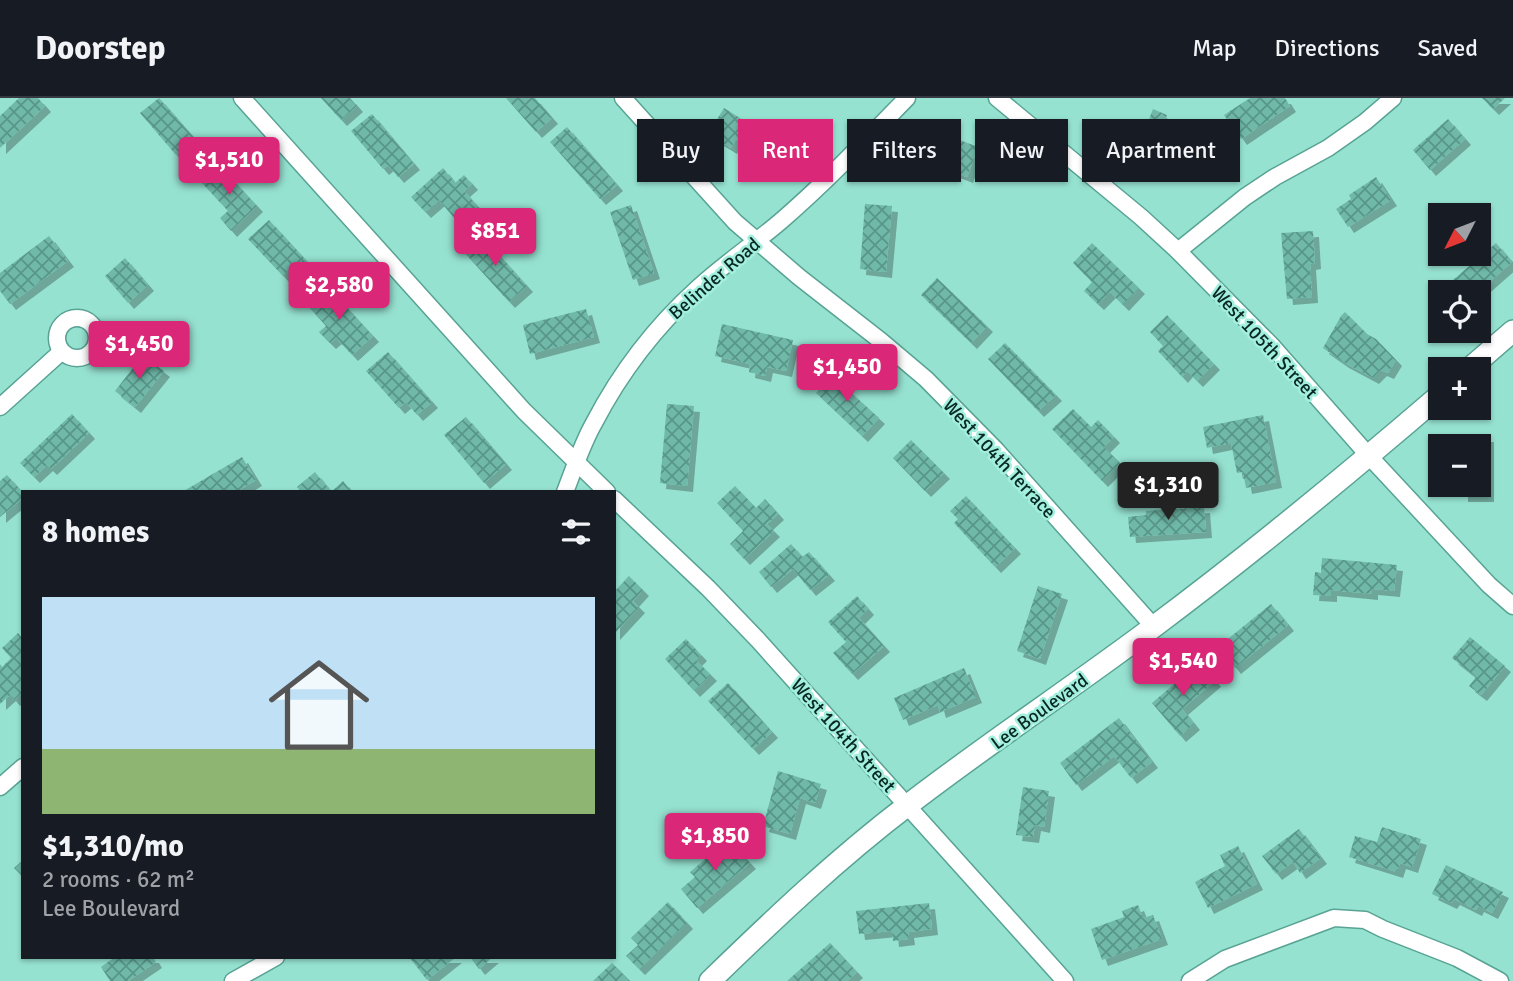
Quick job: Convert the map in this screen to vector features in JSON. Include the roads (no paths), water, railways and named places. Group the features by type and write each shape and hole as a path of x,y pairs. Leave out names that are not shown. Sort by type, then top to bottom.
{"street":[{"path":"242,98 524,411 605,490"},
{"name":"West 104th Terrace","path":"623,98 735,222 926,379 996,450 1154,627"},
{"name":"Belinder Road","path":"566,490 592,425 610,394 643,346 670,314 698,287 780,222 907,98"},
{"name":"West 105th Street","path":"997,98 1178,251 1272,346 1489,586 1513,606"},
{"path":"1178,251 1245,197 1328,148 1394,98"},
{"path":"1483,357 1513,331"},
{"path":"0,407 61,352"},
{"name":"Lee Boulevard","path":"710,981 786,908 908,805 1154,627 1369,456 1428,405"},
{"name":"West 104th Street","path":"616,501 708,587 758,640 1065,981"},
{"path":"0,787 21,768"},
{"path":"1190,981 1225,959 1334,918 1366,920 1457,958 1500,981"},
{"path":"233,981 272,959"}]}
